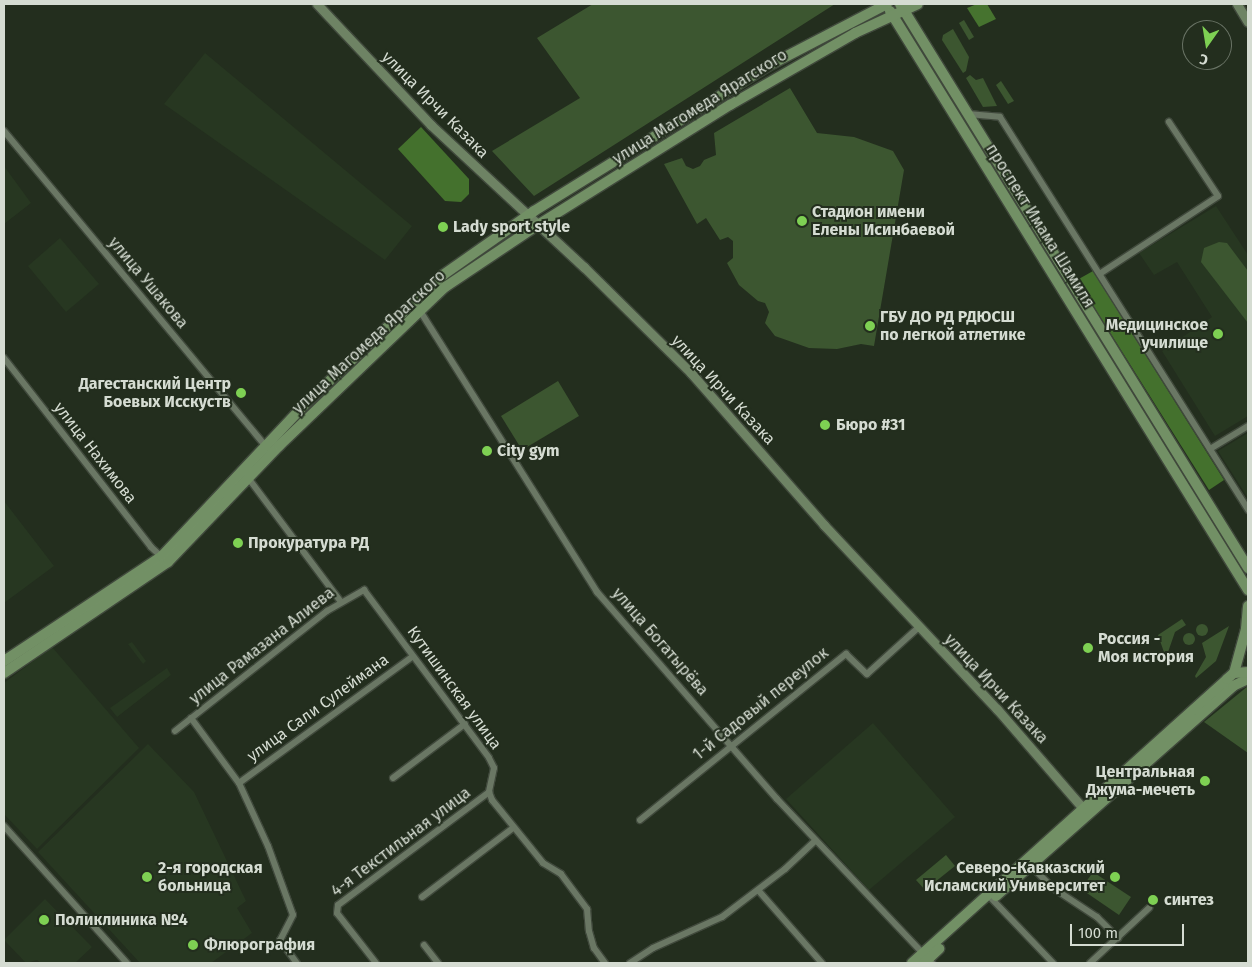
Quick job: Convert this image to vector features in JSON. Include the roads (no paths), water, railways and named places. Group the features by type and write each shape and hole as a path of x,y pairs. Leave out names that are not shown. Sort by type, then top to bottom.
{"main road":[{"name":"улица Ирчи Казака","path":"317,4 384,78 536,226 584,267 691,373 1086,812"},
{"name":"улица Магомеда Ярагского","path":"4,673 165,559 417,306 443,275 526,216 768,66 886,4"},
{"name":"проспект Имама Шамиля","path":"886,4 1248,590"},
{"name":"улица Магомеда Ярагского","path":"247,476 264,445 417,306 536,226 802,62 893,16 902,7 918,4"},
{"path":"1237,4 1248,22"},
{"name":"проспект Имама Шамиля","path":"902,7 1248,568"},
{"name":"улица Магомеда Ярагского","path":"4,661 165,559"},
{"path":"1236,572 1248,602"},
{"path":"1086,812 1234,673 1246,629 1248,606"},
{"path":"1234,673 1248,672"},
{"path":"912,963 927,960 1027,862 1233,686 1248,679"}],"street":[{"path":"968,114 1000,117 1101,273 1248,510"},
{"path":"1101,273 1218,196 1169,122"},
{"name":"улица Ушакова","path":"4,131 7,140 272,453"},
{"name":"улица Богатырёва","path":"417,306 512,462 597,592 816,840 927,960"},
{"name":"улица Нахимова","path":"4,358 151,547 165,559"},
{"path":"1210,449 1248,426"},
{"path":"247,476 341,602"},
{"name":"улица Рамазана Алиева","path":"174,731 341,602 358,591 368,593"},
{"name":"Кутишинская улица","path":"368,593 465,724 494,768 489,792"},
{"name":"1-й Садовый переулок","path":"640,820 846,654 867,674 919,627"},
{"name":"улица Сали Сулеймана","path":"240,782 413,656"},
{"path":"191,718 240,782 268,846 293,915 280,940 297,963"},
{"path":"392,778 465,724"},
{"path":"489,792 513,828 543,863 561,874 587,909 589,931 594,948 605,963"},
{"name":"4-я Текстильная улица","path":"376,963 337,913 338,905 489,792"},
{"path":"4,826 127,963"},
{"path":"422,897 513,828"},
{"path":"630,963 653,948 722,917 758,890 816,840"},
{"path":"1027,862 1053,888 1097,917 1118,938"},
{"path":"758,890 822,963"},
{"path":"990,897 1054,963"},
{"path":"1090,963 1149,908"},
{"path":"424,944 438,963"}],"place":[{"name":"Стадион имени Елены Исинбаевой","path":"802,221"},
{"name":"Lady sport style","path":"443,227"},
{"name":"ГБУ ДО РД РДЮСШ по легкой атлетике","path":"870,326"},
{"name":"Медицинское училище","path":"1218,334"},
{"name":"Дагестанский Центр Боевых Исскуств","path":"241,393"},
{"name":"Бюро #31","path":"825,425"},
{"name":"City gym","path":"487,451"},
{"name":"Прокуратура РД","path":"238,543"},
{"name":"Россия - Моя история","path":"1088,648"},
{"name":"Центральная Джума-мечеть","path":"1205,781"},
{"name":"2-я городская больница","path":"147,877"},
{"name":"Северо-Кавказский Исламский Университет","path":"1115,877"},
{"name":"синтез","path":"1153,900"},
{"name":"Поликлиника №4","path":"44,920"},
{"name":"Флюрография","path":"193,945"}]}
